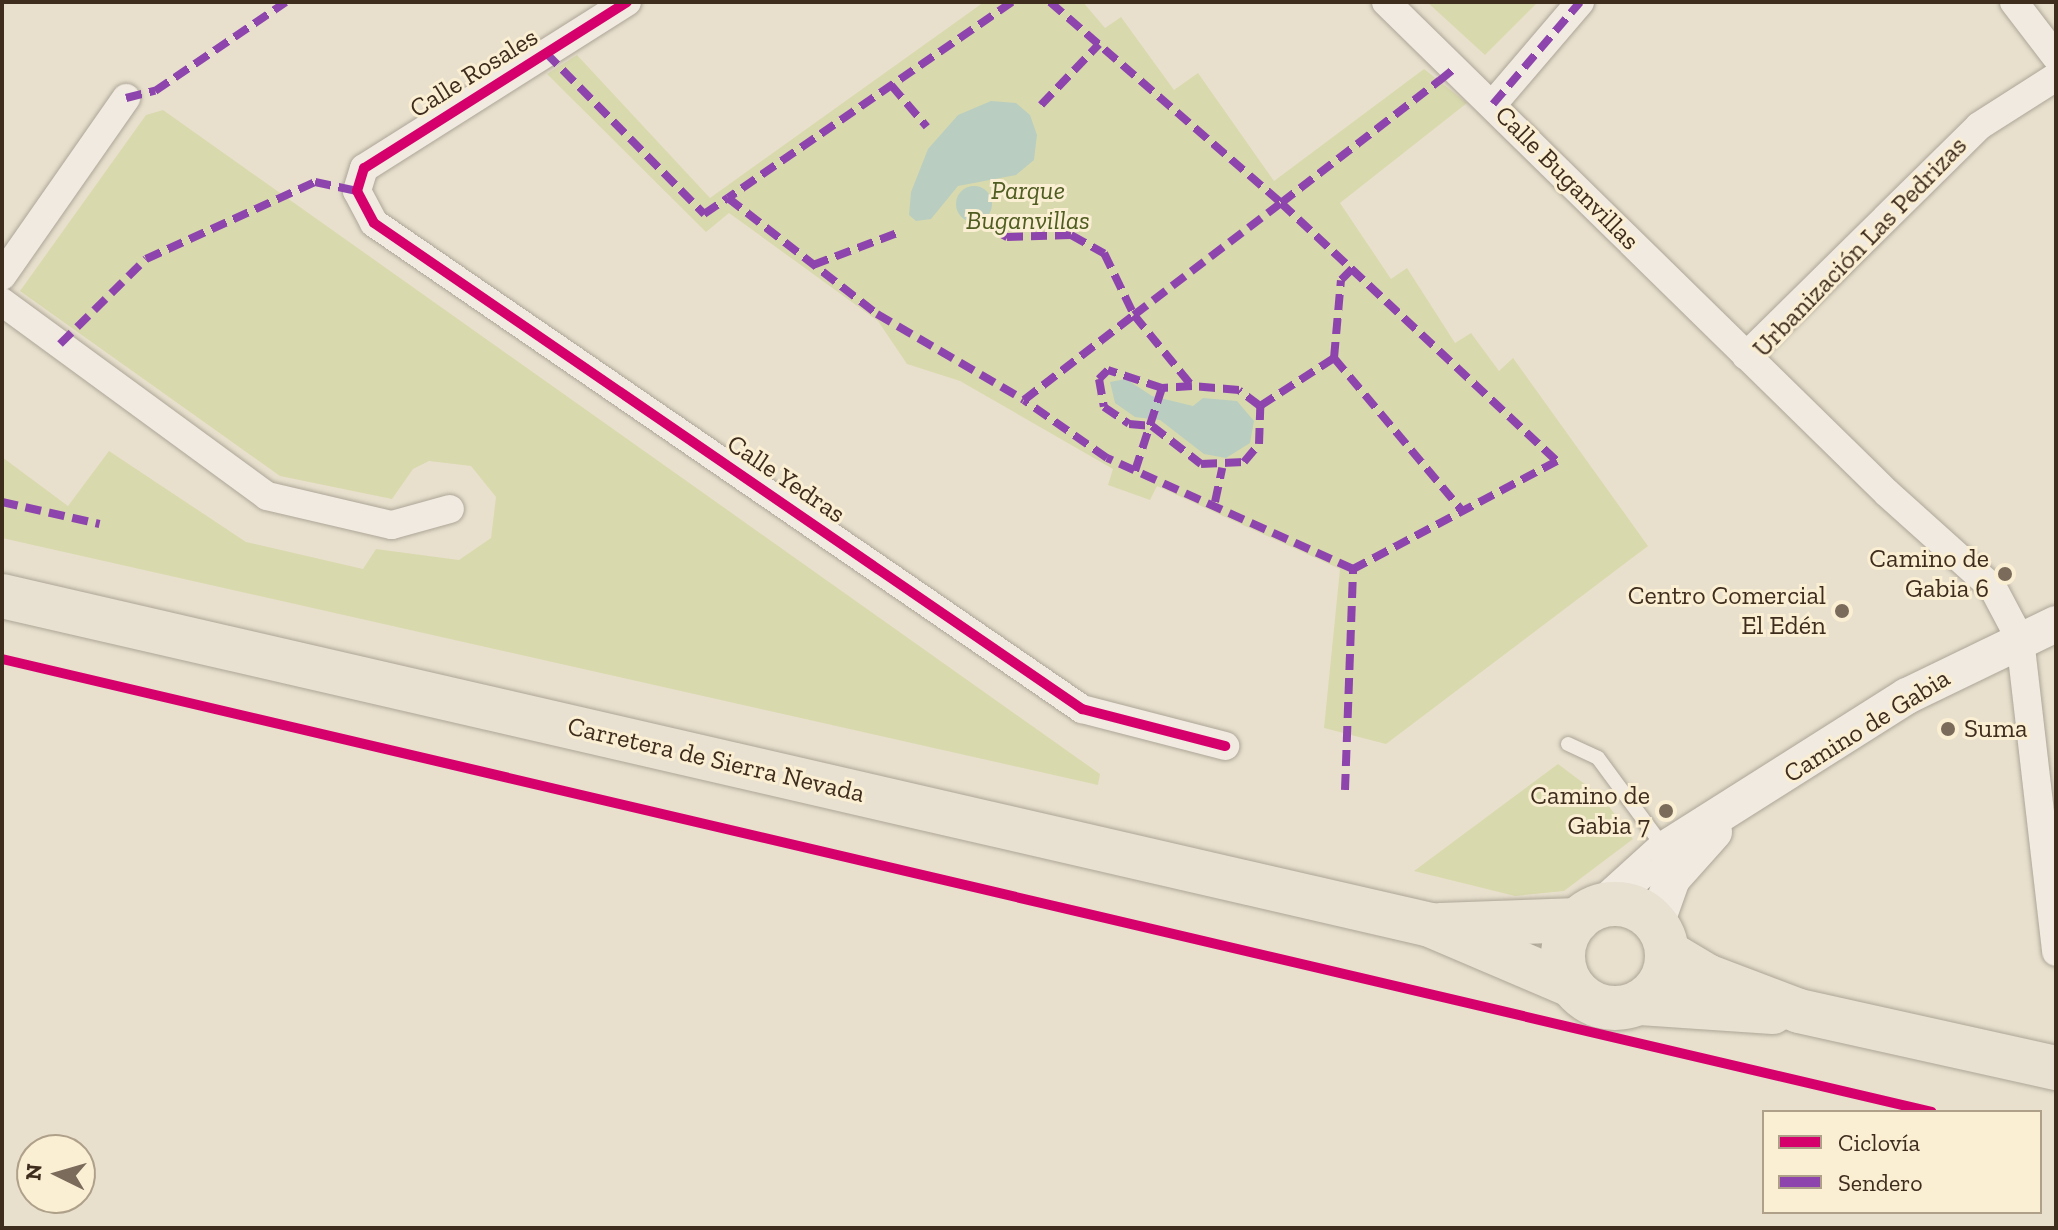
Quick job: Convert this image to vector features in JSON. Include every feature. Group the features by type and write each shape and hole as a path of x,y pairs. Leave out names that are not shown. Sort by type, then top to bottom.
{"main road":[{"name":"Carretera de Sierra Nevada","path":"2,596 1430,925 1571,985"},
{"path":"1799,1011 1640,1003 1603,1007 1571,985 1562,953 1590,912 1636,908 1662,938 1707,976 1799,1011 2055,1065"},
{"name":"Carretera de Sierra Nevada","path":"1430,925 1590,912"},
{"path":"1640,1003 1662,980 1662,938"}],"street":[{"name":"Calle Rosales","path":"357,191 364,168 627,2"},
{"name":"Calle Buganvillas","path":"1386,2 1746,356"},
{"path":"1493,104 1580,2"},
{"path":"2014,2 2056,57"},
{"name":"Urbanización Las Pedrizas","path":"2020,639 1993,588 1746,356 1979,126 2056,77"},
{"path":"2,276 126,98"},
{"name":"Calle Yedras","path":"357,191 374,223 1082,709 1225,746"},
{"path":"2,302 267,496 392,525 450,509"},
{"name":"Camino de Gabia","path":"1590,912 1665,849 1726,815 1907,696 2056,624"},
{"path":"2020,639 2056,952"},
{"name":"Camino de Gabia","path":"1662,938 1672,879 1726,815"}],"lane":[{"path":"1568,744 1598,758 1665,849"}],"green space":[{"name":"Parque Buganvillas","path":"984,2 1083,2 1105,28 1121,17 1174,90 1198,73 1274,181 1424,69 1467,103 1340,203 1391,279 1407,268 1455,343 1471,333 1499,371 1513,358 1648,546 1386,744 1324,728 1340,569 1157,486 1150,500 1108,485 1113,469 960,381 907,364 878,321 729,213 706,232 547,74 577,55 710,198"},
{"path":"1427,2 1538,2 1485,55"},
{"path":"163,110 1100,774 1098,785 2,538 2,457 68,506 109,451 246,542 363,569 376,549 459,560 491,538 496,497 471,466 429,461 413,469 392,499 280,476 20,291 146,115"},
{"path":"1558,764 1602,797 1633,839 1564,891 1515,896 1414,871"}],"shaded area":[{"path":"991,101 1016,103 1030,115 1037,135 1034,160 1016,175 958,186 931,219 916,221 909,215 911,192 928,149 958,115"},
{"path":"974,186 986,192 992,204 986,216 974,222 962,216 956,204 962,192"},
{"path":"1126,379 1152,396 1193,406 1203,398 1237,401 1254,421 1250,443 1226,458 1204,454 1160,420 1135,417 1115,403 1110,382"}],"marked path":[{"path":"126,98 155,91 286,2"},
{"path":"1012,2 728,198 877,314 1024,400"},
{"path":"1050,2 1281,203 1557,461 1353,569 1107,458 1024,400 1281,203 1456,67"},
{"path":"1493,104 1580,2"},
{"path":"1041,105 1099,44"},
{"path":"546,53 704,214 728,198"},
{"path":"891,85 927,127"},
{"path":"60,344 146,259 315,182 357,191"},
{"path":"996,231 1007,237 1071,235 1104,253 1134,315 1192,386 1162,388 1108,370 1099,379 1104,407 1129,424 1152,426 1201,464 1244,462 1259,444 1260,406 1239,390 1192,386"},
{"path":"813,265 897,233"},
{"path":"1260,406 1334,358 1341,280 1352,269"},
{"path":"1334,358 1464,513"},
{"path":"1135,471 1162,388"},
{"path":"1215,502 1222,468"},
{"path":"2,502 100,524"},
{"path":"1345,790 1353,569"}],"cycle path":[{"path":"627,2 364,168 357,191 374,223 1082,709 1225,746"},
{"path":"2,659 1923,1110"}],"place":[{"name":"Camino de Gabia 6","path":"2005,574"},
{"name":"Centro Comercial El Edén","path":"1842,611"},
{"name":"Suma","path":"1948,729"},
{"name":"Camino de Gabia 7","path":"1666,811"}]}
